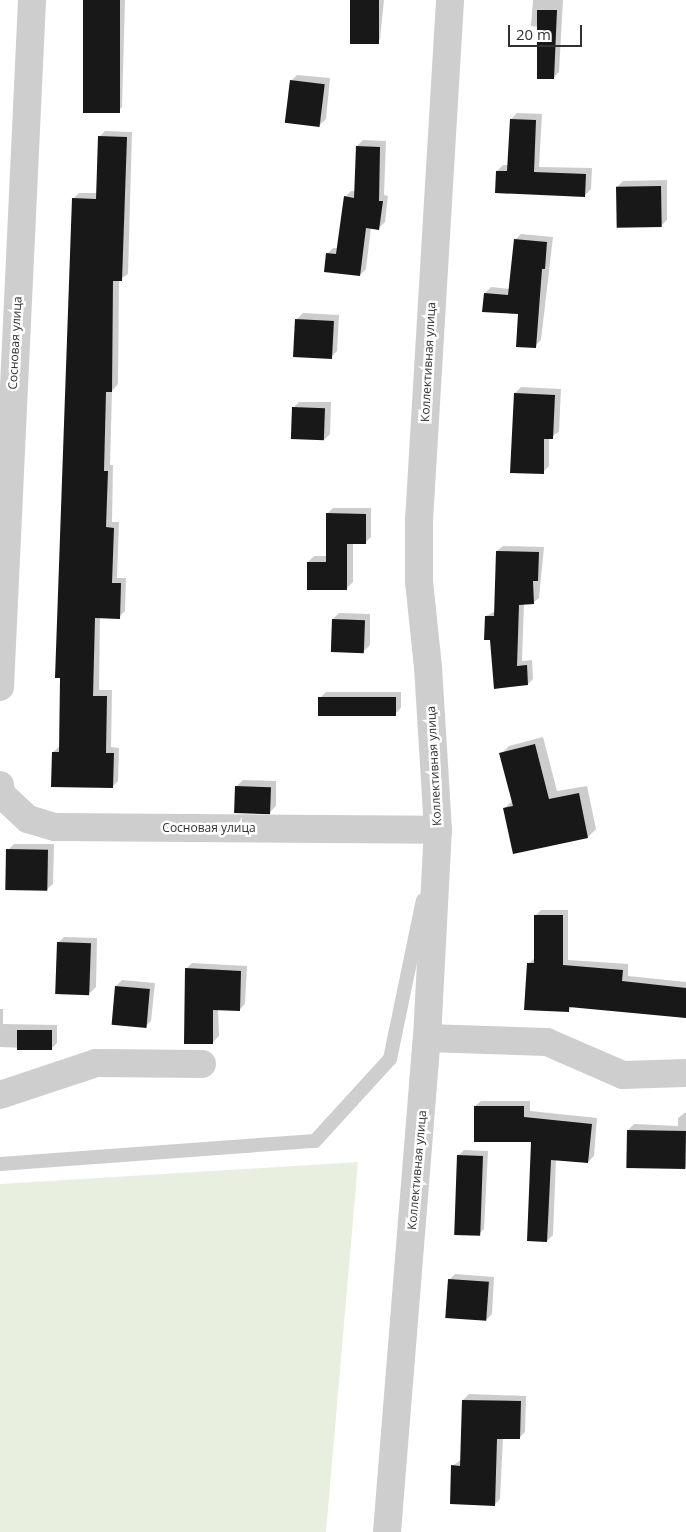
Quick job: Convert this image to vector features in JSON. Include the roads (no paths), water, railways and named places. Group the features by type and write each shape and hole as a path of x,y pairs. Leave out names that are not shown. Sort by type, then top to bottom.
{"street":[{"name":"Сосновая улица","path":"0,687 32,0"},
{"name":"Коллективная улица","path":"387,1532 427,1038 438,830 428,667 419,582 419,521 450,0"},
{"name":"Сосновая улица","path":"0,791 28,819 55,827 438,830"},
{"path":"427,1038 547,1042 623,1075 686,1073"},
{"path":"0,1095 96,1063 202,1064"}],"lane":[{"path":"0,1164 315,1141 390,1059 438,830"}]}
